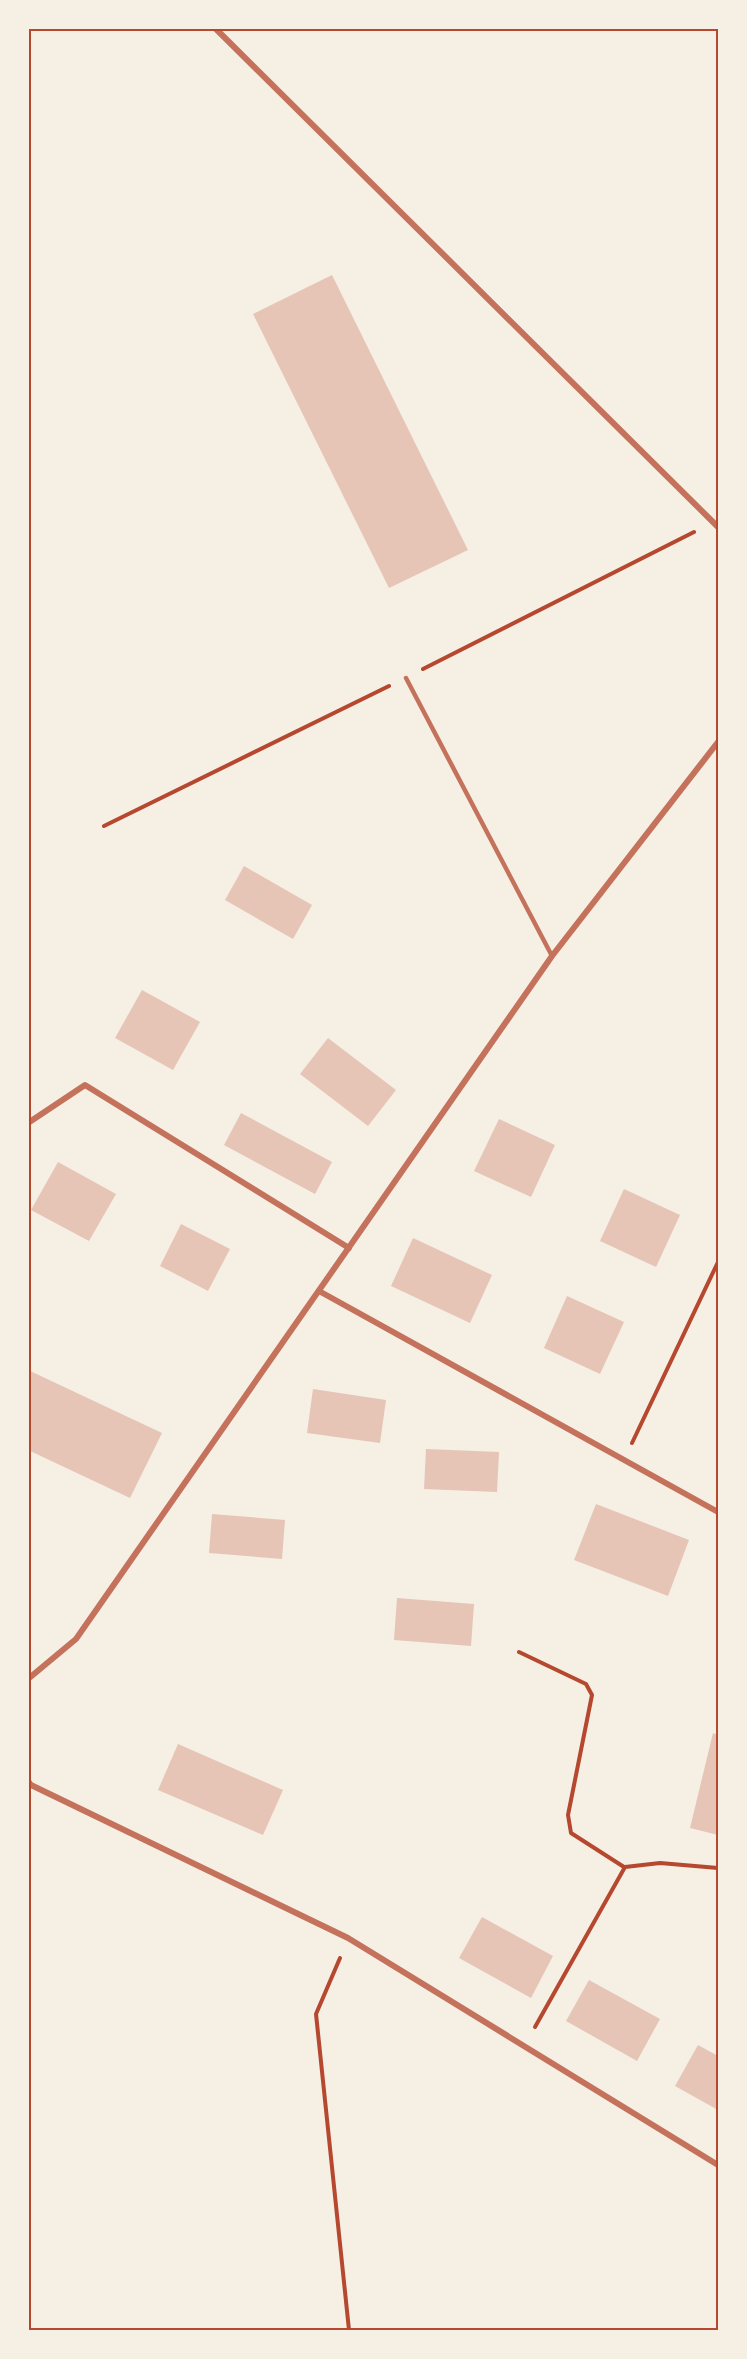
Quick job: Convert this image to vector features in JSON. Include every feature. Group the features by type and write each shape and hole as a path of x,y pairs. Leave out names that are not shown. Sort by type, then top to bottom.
{"street":[{"path":"215,28 718,527"},
{"path":"28,1678 76,1639 552,956 718,742"},
{"path":"28,1123 85,1085 349,1248"},
{"path":"319,1292 718,1512"},
{"path":"28,1781 31,1785 348,1938 718,2165"}],"lane":[{"path":"406,678 552,956"}],"path":[{"path":"624,1460 718,1262"},
{"path":"519,1652 586,1684 592,1695 568,1815 571,1833 624,1867 660,1863 718,1868"},
{"path":"525,2046 624,1867"},
{"path":"348,1938 316,2014 349,2331"}],"building":[{"path":"332,275 468,550 389,588 253,314"},
{"path":"244,866 312,905 293,939 225,900"},
{"path":"142,990 200,1022 173,1070 115,1038"},
{"path":"328,1038 396,1090 368,1126 300,1074"},
{"path":"241,1113 332,1162 315,1194 224,1145"},
{"path":"499,1119 555,1145 531,1197 474,1171"},
{"path":"58,1162 116,1194 89,1241 31,1210"},
{"path":"624,1189 680,1215 656,1267 600,1241"},
{"path":"181,1224 230,1249 208,1291 160,1266"},
{"path":"413,1238 492,1275 470,1323 391,1286"},
{"path":"567,1296 624,1322 600,1374 544,1348"},
{"path":"28,1370 162,1433 130,1498 28,1450"},
{"path":"313,1389 386,1400 380,1443 307,1433"},
{"path":"426,1449 499,1452 497,1492 424,1489"},
{"path":"596,1504 689,1540 668,1596 574,1560"},
{"path":"212,1514 285,1520 282,1559 209,1553"},
{"path":"397,1598 474,1604 471,1646 394,1640"},
{"path":"713,1733 718,1735 718,1835 690,1828"},
{"path":"178,1744 283,1790 263,1835 158,1790"},
{"path":"482,1917 553,1956 531,1998 459,1958"},
{"path":"589,1980 660,2019 637,2061 566,2021"},
{"path":"698,2045 718,2056 718,2110 675,2086"}]}
